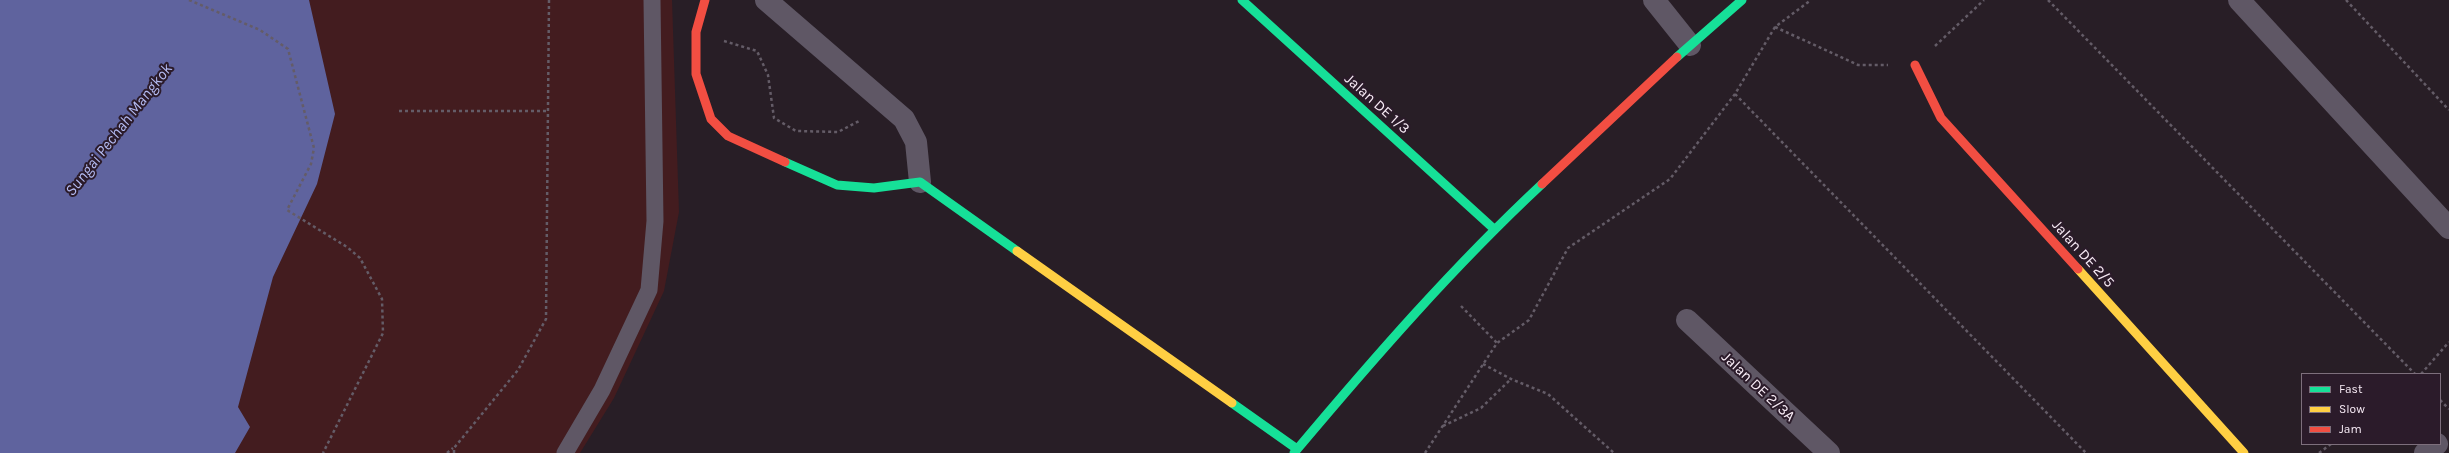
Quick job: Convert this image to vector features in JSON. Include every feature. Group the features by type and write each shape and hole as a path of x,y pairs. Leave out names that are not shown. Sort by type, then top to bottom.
{"street":[{"path":"705,0 696,32 696,74 711,119 728,136 837,185 874,188 920,182 1295,451 1372,360 1494,229 1690,45 1742,0"},
{"path":"766,0 904,119 916,142 920,182"},
{"name":"Jalan DE 1/3","path":"1242,0 1494,229"},
{"path":"1654,0 1690,45"},
{"path":"2239,0 2449,228"},
{"name":"Jalan DE 2/5","path":"1915,65 1941,118 2244,453"},
{"name":"Jalan DE 2/3A","path":"1687,320 1829,453"},
{"path":"2441,440 2449,434"},
{"path":"2425,453 2436,445"}],"lane":[{"path":"565,453 602,390 649,290 655,221 652,0"}],"path":[{"path":"189,0 260,30 288,49 314,148 311,164 287,210 347,247 360,258 382,299 382,333 323,453"},
{"path":"447,453 454,448 518,370 546,319 548,297 549,0"},
{"path":"1425,453 1497,343 1529,320 1568,248 1670,178 1735,94 1775,27 1811,0"},
{"path":"1775,27 1858,65 1915,65 1984,0"},
{"path":"2048,0 2414,373"},
{"path":"2346,0 2449,110"},
{"path":"696,32 757,51 768,75 774,118 796,132 838,132 888,105"},
{"path":"1735,94 2086,453"},
{"path":"399,111 548,111"},
{"path":"1442,286 1497,343"},
{"path":"2422,373 2449,342"},
{"path":"1483,364 1511,379 1548,394 1614,453"},
{"path":"1442,426 1481,408 1511,379"},
{"path":"2441,401 2449,410"},
{"path":"2319,453 2330,445"},
{"path":"454,448 454,453"}],"shaded area":[{"path":"0,0 672,0 679,212 664,291 614,398 580,453 0,453"}],"water":[{"name":"Sungai Pechah Mangkok","path":"0,0 309,0 335,114 317,184 273,277 238,407 250,427 235,453 0,453"}],"traffic: fast":[{"path":"1242,0 1494,229"},
{"path":"1677,57 1742,0"},
{"path":"785,162 837,185 874,188 920,182 1017,251"},
{"path":"1294,453 1414,314 1477,248 1542,184"},
{"path":"1232,403 1297,449"}],"traffic: slow":[{"path":"1017,251 1232,403"},
{"path":"2078,269 2244,453"}],"traffic: jam":[{"path":"705,0 696,32 696,74 711,119 728,136 785,162"},
{"path":"1542,184 1677,57"},
{"path":"1915,65 1941,118 2078,269"}]}
